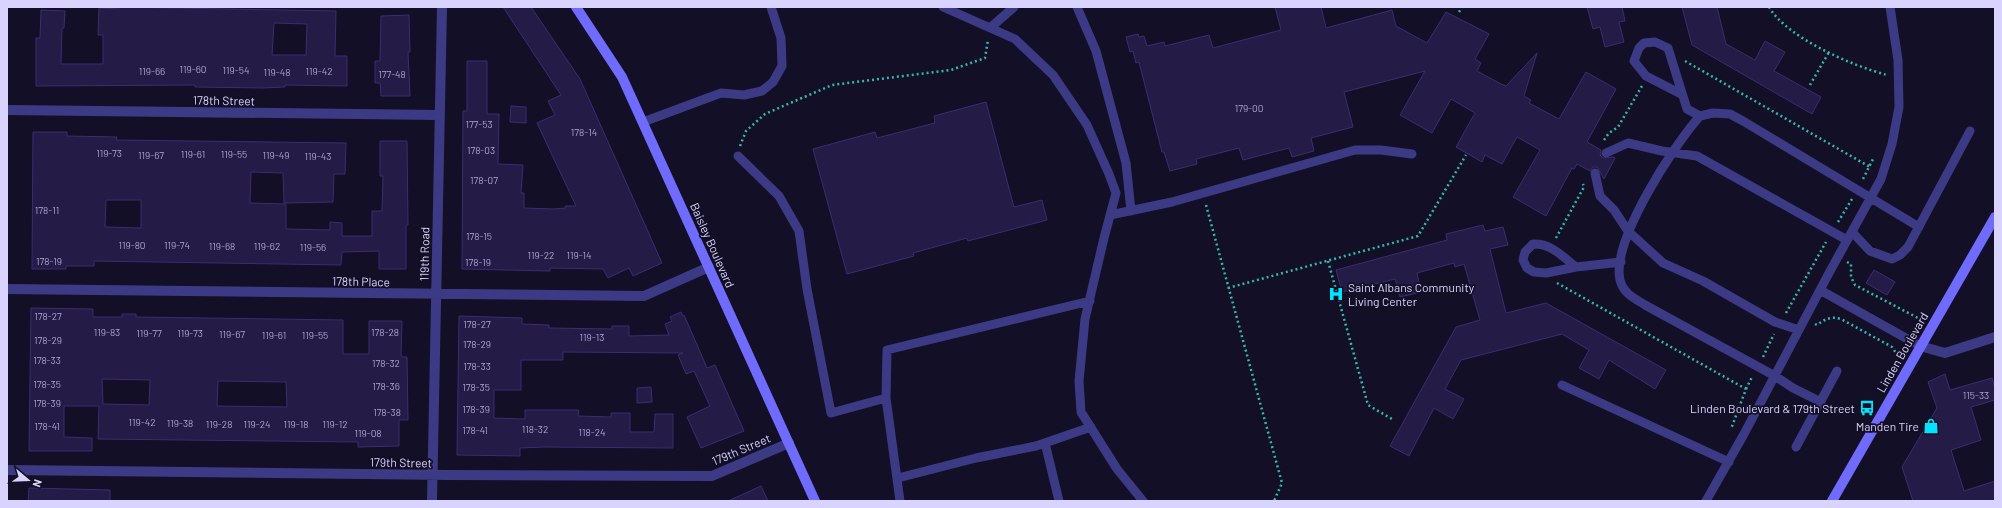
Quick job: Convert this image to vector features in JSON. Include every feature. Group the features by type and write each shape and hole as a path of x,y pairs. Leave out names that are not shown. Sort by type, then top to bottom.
{"street":[{"name":"119th Road","path":"432,501 442,7"},
{"name":"Baisley Boulevard","path":"576,7 622,77 815,501"},
{"name":"178th Street","path":"7,110 440,115"},
{"name":"Linden Boulevard","path":"1832,501 1995,217"},
{"name":"178th Place","path":"7,289 437,295 644,296 709,267"},
{"path":"1920,346 1945,353 1995,337"},
{"name":"179th Street","path":"7,470 433,475 712,476 789,443"}],"lane":[{"path":"643,122 721,93 744,95 762,91 774,82 782,66 781,38 771,7"},
{"path":"943,7 1015,39 1053,75 1087,125 1116,193 1085,319 1079,381 1081,412 1117,469 1143,501"},
{"path":"990,28 1014,7"},
{"path":"1077,7 1096,52 1126,164 1131,211"},
{"path":"1706,501 1729,462 1880,179 1892,144 1899,107 1898,60 1890,7"},
{"path":"1680,94 1646,76 1634,61 1639,48 1644,43 1655,42 1668,48 1680,94 1686,109 1700,116"},
{"path":"1821,402 1793,388 1758,366 1645,305 1625,292 1620,279 1623,246 1628,231 1651,187 1684,134 1700,116 1713,113 1730,114 1919,226"},
{"path":"1606,153 1628,143 1673,153 1697,156 1832,231 1849,236 1870,251 1892,259 1900,255 1908,247 1970,131"},
{"path":"1110,215 1179,200 1355,150 1381,150 1412,154"},
{"path":"738,156 779,196 799,231 807,289 831,413 886,398"},
{"path":"1595,173 1600,196 1614,210 1628,231 1663,263 1703,281 1779,324 1799,330"},
{"path":"1576,267 1551,248 1542,244 1533,244 1525,252 1523,260 1527,268 1534,272 1546,273 1576,267 1621,262"},
{"path":"1820,290 1920,346"},
{"path":"900,501 886,398 887,350 1090,301"},
{"path":"1796,447 1837,371"},
{"path":"1562,385 1729,462"},
{"path":"898,478 1045,442 1091,427"},
{"path":"1045,442 1059,501"}],"path":[{"path":"1459,12 1462,7"},
{"path":"1769,7 1773,14 1796,34 1861,68 1887,75"},
{"path":"738,156 746,131 765,114 832,85 951,70 985,58 990,28"},
{"path":"1810,85 1829,52"},
{"path":"1681,59 1870,167"},
{"path":"1886,69 1887,79"},
{"path":"1602,144 1609,134 1618,127 1644,82"},
{"path":"1228,288 1418,236 1466,154"},
{"path":"1729,436 1746,389 1779,324 1870,167 1874,154"},
{"path":"1551,237 1555,240 1584,187 1582,177"},
{"path":"1206,205 1282,483 1274,501"},
{"path":"1328,261 1368,405 1392,419"},
{"path":"1851,264 1851,277 1855,285 1918,318"},
{"path":"1550,283 1556,282 1746,389"},
{"path":"1817,325 1825,319 1834,317 1841,319 1892,347 1898,356"}],"building":[{"path":"119,7 336,11 335,56 347,56 347,86 285,85 285,87 263,88 195,87 195,85 36,86 36,38 40,38 41,10 65,11 64,28 62,28 61,64 103,64 103,35 98,35 99,8 119,9","holes":["274,23 307,24 306,55 272,55"]},
{"path":"503,7 531,7 580,79 662,263 633,276 629,268 608,278 603,269 550,268 550,271 462,269 463,111 467,111 467,61 487,61 487,114 499,114 498,164 523,165 521,193 524,193 524,208 553,209 566,208 565,206 576,206 537,123 555,115 548,101 561,95"},
{"path":"1275,7 1321,7 1326,28 1392,10 1396,26 1427,43 1446,12 1489,34 1475,59 1481,63 1477,71 1499,83 1506,86 1537,53 1524,96 1531,100 1529,103 1559,119 1586,72 1616,89 1587,142 1601,150 1600,155 1603,158 1615,158 1604,179 1597,167 1593,167 1590,171 1577,164 1574,169 1572,168 1546,216 1513,197 1540,150 1517,137 1502,164 1485,155 1482,162 1456,147 1475,113 1451,99 1432,133 1400,115 1425,71 1344,92 1353,127 1311,138 1314,151 1292,157 1289,148 1243,160 1239,148 1196,159 1197,164 1170,171 1164,152 1162,152 1139,62 1136,63 1133,51 1130,52 1126,37 1138,34 1139,37 1144,36 1147,46 1164,42 1165,46 1209,35 1213,48 1281,30"},
{"path":"1587,7 1622,7 1625,21 1619,22 1624,42 1605,47 1600,27 1593,29"},
{"path":"1682,7 1717,7 1726,44 1755,60 1765,41 1785,52 1774,71 1821,97 1812,114 1692,45"},
{"path":"409,15 410,52 408,52 410,96 381,96 380,83 375,83 375,61 380,61 381,16"},
{"path":"986,102 1014,207 1042,200 1047,220 968,241 967,238 913,253 914,256 847,274 813,149 875,132 877,138 935,123 934,116"},
{"path":"511,106 526,107 526,123 510,122"},
{"path":"33,132 67,132 67,136 117,137 116,140 346,143 345,174 334,174 333,202 284,203 283,173 251,172 250,203 286,204 286,229 330,230 330,222 342,223 342,236 372,236 372,211 382,211 383,176 380,176 380,141 407,141 408,225 406,225 406,269 379,269 379,251 342,252 341,265 94,261 94,266 66,266 66,269 32,269","holes":["106,200 141,200 141,228 105,227"]},
{"path":"1483,225 1485,231 1503,227 1508,245 1490,249 1506,313 1546,303 1666,370 1655,389 1609,360 1599,379 1579,368 1589,350 1562,334 1461,360 1445,389 1464,399 1453,419 1434,408 1409,456 1390,446 1456,327 1480,320 1464,264 1455,267 1454,263 1417,273 1421,292 1400,297 1395,279 1342,292 1336,270 1447,240 1446,234"},
{"path":"1874,270 1895,282 1887,295 1866,283"},
{"path":"31,308 93,309 93,317 122,317 122,314 136,314 136,317 343,320 343,354 369,354 369,321 402,321 401,355 403,357 407,357 408,420 399,420 399,446 358,447 358,442 98,439 99,406 64,406 64,437 92,438 92,451 29,451","holes":["102,379 150,380 149,405 103,404","218,381 286,382 287,407 217,406"]},
{"path":"681,312 683,316 684,315 707,368 715,365 744,431 701,448 687,417 710,406 694,371 686,374 678,355 683,353 563,352 563,360 521,360 521,390 494,390 494,418 525,419 525,410 579,410 578,416 611,417 611,413 630,413 630,432 654,432 655,414 673,414 673,448 544,447 520,448 520,456 457,455 459,316 522,318 522,324 549,325 549,328 612,329 612,326 629,326 629,336 669,335 665,324 672,321 670,317"},
{"path":"1945,374 1950,390 1992,378 1995,388 1995,400 1971,407 1981,440 1951,450 1964,491 1995,481 1995,501 1913,501 1902,467 1937,408 1928,382"},
{"path":"651,387 652,402 637,403 637,388"},
{"path":"761,486 768,501 728,501"},
{"path":"29,488 110,490 110,501 28,501"}],"place":[{"name":"Saint Albans Community Living Center","path":"1336,294"},
{"name":"Linden Boulevard & 179th Street","path":"1867,408"},
{"name":"Manden Tire","path":"1931,426"}]}
